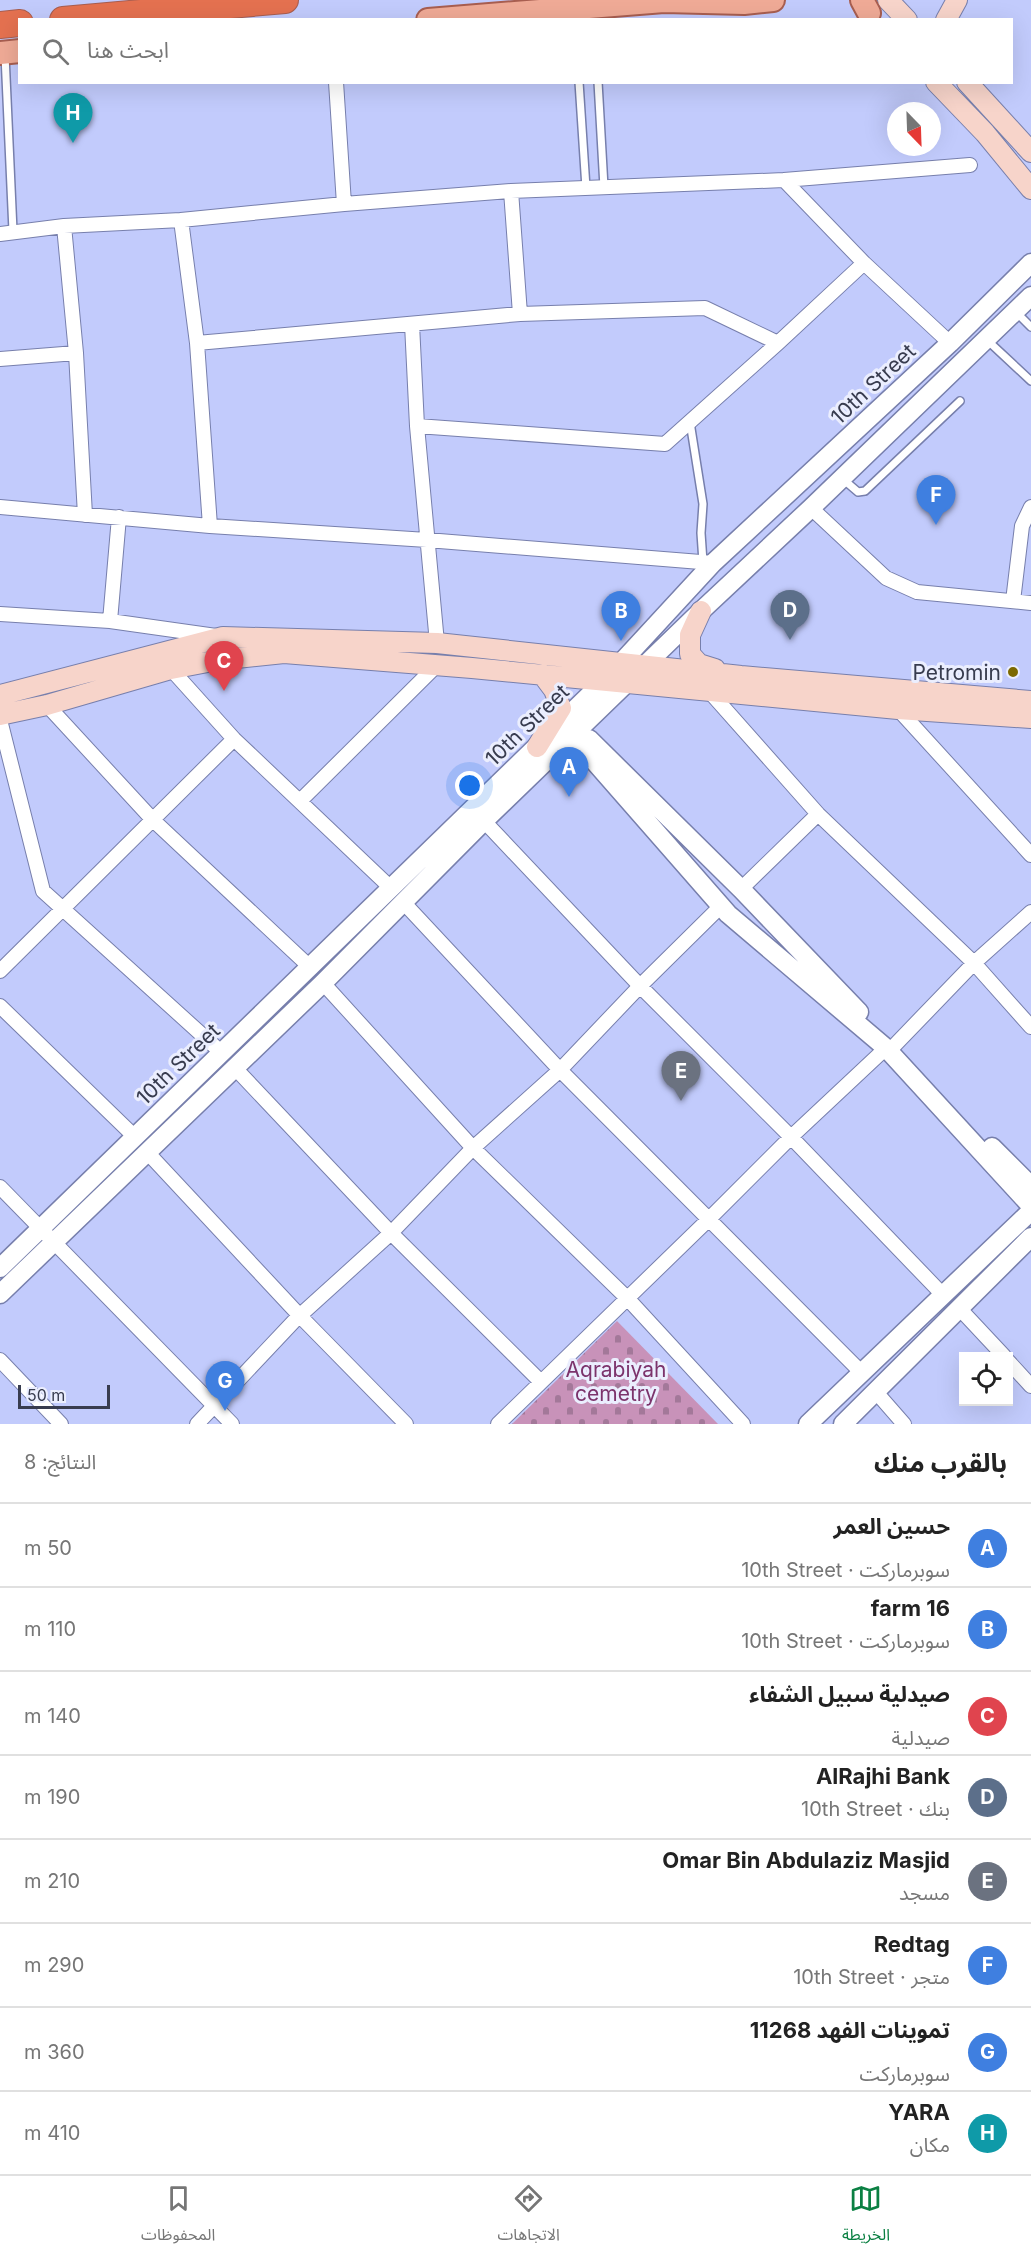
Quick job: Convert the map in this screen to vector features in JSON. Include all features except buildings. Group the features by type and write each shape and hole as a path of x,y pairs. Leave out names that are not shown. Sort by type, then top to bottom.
{"highway":[{"path":"85,18 285,0"},
{"path":"0,25 18,23"}],"main road":[{"path":"495,14 544,3 572,0"},
{"path":"450,18 669,1 744,3 773,0"},
{"path":"888,0 905,18"},
{"path":"947,18 957,0"},
{"path":"938,84 985,134 1031,189"},
{"path":"969,84 1031,152"},
{"path":"701,611 690,635 690,654 699,664 741,676"},
{"path":"0,695 222,637 437,643 741,676 1031,701"},
{"path":"0,715 47,705 171,669 218,660 284,653 542,674 898,709 1031,718"},
{"path":"537,747 561,708 554,690 542,674"}],"street":[{"path":"336,84 344,204"},
{"path":"7,233 64,226 181,220 511,191 784,180 970,165"},
{"path":"784,180 864,263 950,343"},
{"path":"511,191 520,314"},
{"path":"181,220 197,343 210,526"},
{"path":"64,226 76,353 85,515"},
{"path":"417,426 665,444 864,263"},
{"name":"10th Street","path":"0,1268 48,1234 147,1152 323,983 398,896 537,747 605,680 708,563 950,343 1031,263"},
{"name":"10th Street","path":"0,1294 48,1234 135,1137 311,968 484,821 1031,296"},
{"path":"197,343 520,314 705,308 778,343"},
{"path":"412,324 417,426 437,643"},
{"path":"0,359 76,353"},
{"path":"0,507 210,526 427,540 708,563"},
{"path":"1013,601 1022,526 1031,507"},
{"path":"811,508 886,578 899,585 917,592 1031,603"},
{"path":"110,621 118,517"},
{"path":"0,614 110,621 222,637"},
{"path":"300,801 437,665"},
{"path":"171,669 234,739 398,896 560,1070 861,1372"},
{"path":"709,691 818,814 974,963 1031,1027"},
{"path":"47,705 153,820 311,968"},
{"path":"898,709 1031,855"},
{"path":"0,720 43,891 222,1053"},
{"path":"576,733 741,889 889,1047 1031,1209 808,1424"},
{"path":"576,733 721,906 889,1047 1031,1186"},
{"path":"0,971 234,739"},
{"path":"741,889 818,814"},
{"path":"484,821 640,986 791,1137 943,1295"},
{"path":"197,1424 300,1317 392,1233 473,1148 560,1070 721,906"},
{"path":"498,1424 791,1137 1031,912"},
{"path":"323,983 473,1148 628,1299 743,1424"},
{"path":"0,1006 135,1137"},
{"path":"235,1068 392,1233 541,1382"},
{"path":"147,1152 300,1317 406,1424"},
{"path":"0,1187 232,1424"},
{"path":"843,1424 1031,1237"},
{"path":"960,1309 1000,1352"},
{"path":"0,1360 61,1424"},
{"path":"1013,1366 1031,1386"},
{"path":"876,1392 904,1424"}],"lane":[{"path":"7,233 8,52"},
{"path":"579,84 586,188"},
{"path":"598,84 604,187"},
{"path":"1015,311 1031,327"},
{"path":"986,339 1031,381"},
{"path":"842,478 858,492 865,491 960,401"},
{"path":"690,422 703,504 701,533 708,563"}],"green space":[{"name":"Aqrabiyah cemetry","path":"617,1321 718,1424 512,1424"}],"place":[{"name":"YARA","path":"73,143"},
{"name":"Redtag","path":"936,525"},
{"name":"AlRajhi Bank","path":"790,640"},
{"name":"farm 16","path":"621,641"},
{"name":"Petromin","path":"1013,672"},
{"name":"صيدلية سبيل الشفاء","path":"224,691"},
{"name":"حسين العمر","path":"569,797"},
{"name":"Omar Bin Abdulaziz Masjid","path":"681,1101"},
{"name":"تموينات الفهد 11268","path":"225,1411"}]}
